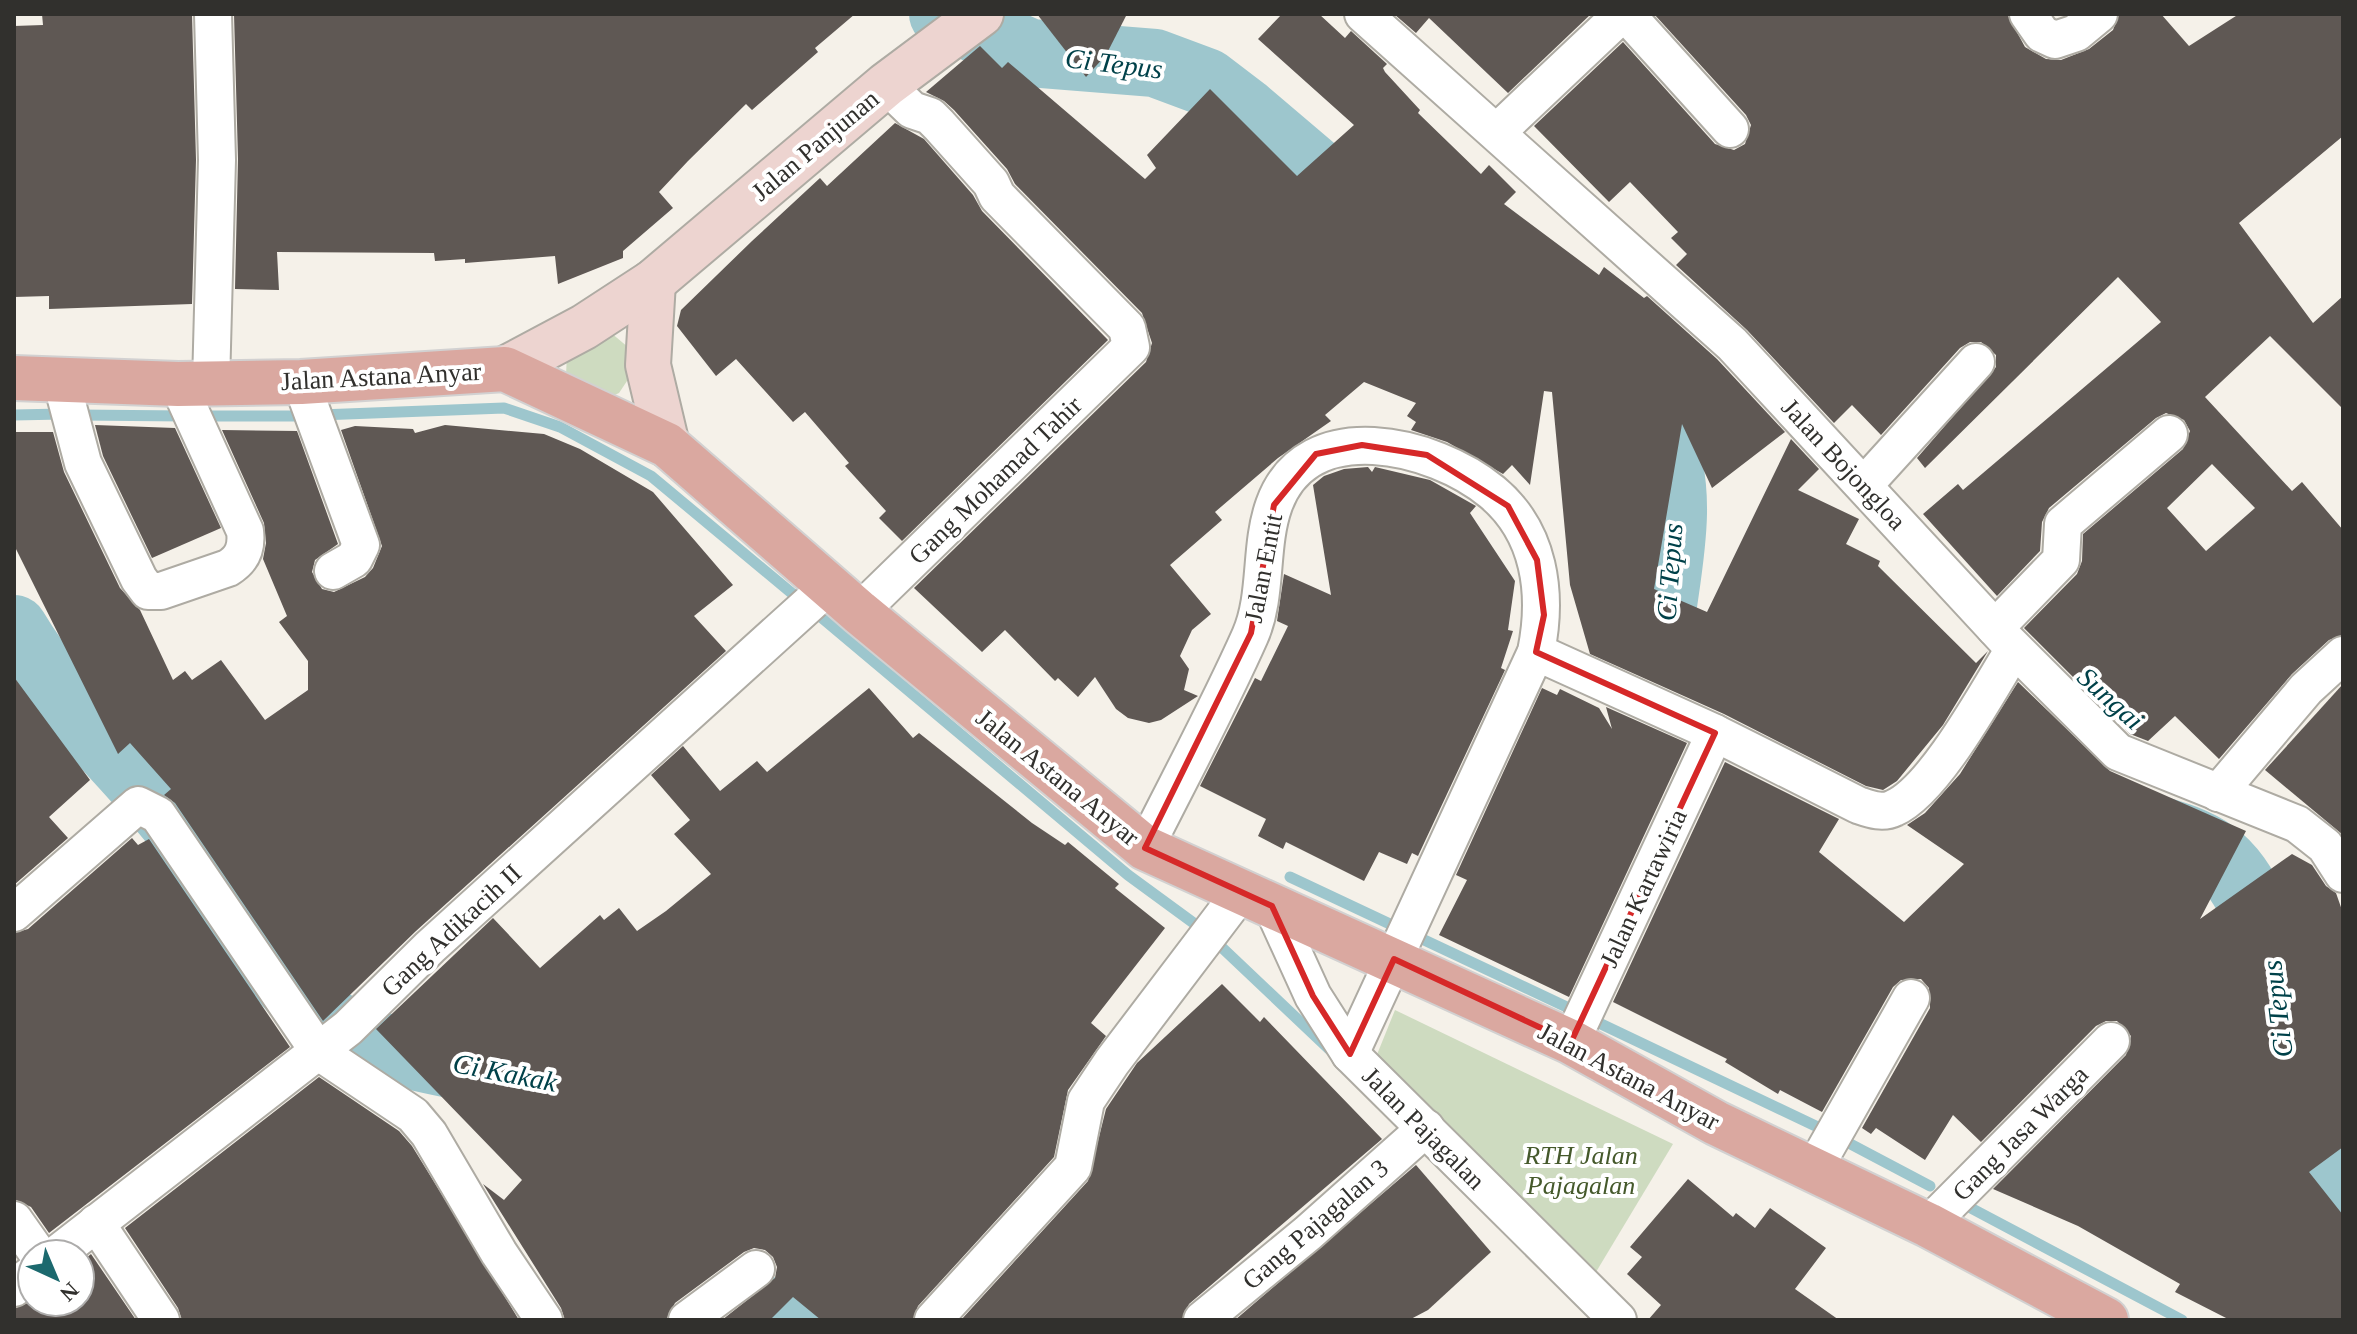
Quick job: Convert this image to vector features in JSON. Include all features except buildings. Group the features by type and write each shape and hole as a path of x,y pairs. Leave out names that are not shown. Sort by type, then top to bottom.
{"main road":[{"name":"Jalan Panjunan","path":"505,369 584,327 653,282 901,73 981,14"},
{"path":"653,282 648,365 667,445"},
{"name":"Jalan Astana Anyar","path":"14,378 195,384 301,382 505,369 667,445 722,489 844,599 1145,848 1571,1042 1716,1123 1821,1157 1928,1225 2106,1320"}],"street":[{"path":"61,380 83,463 139,579 148,591 161,591 237,563 246,542 245,531 195,384 217,160 213,14"},
{"name":"Jalan Bojongloa","path":"1363,14 1732,344 1865,484 2006,641 2118,752 2297,824 2325,846 2343,874"},
{"path":"1497,132 1624,14 1730,129"},
{"path":"2028,14 2042,34 2055,40 2076,33 2099,14"},
{"name":"Gang Mohamad Tahir","path":"844,599 1131,347 1127,328 997,196 964,152 930,116 912,110 901,73"},
{"path":"1865,484 1976,362"},
{"path":"301,382 361,545 354,559 333,571"},
{"path":"1536,652 1715,733 1858,805 1878,811 1893,809 1929,781 1957,737 2006,641 2061,560 2063,524 2169,434"},
{"name":"Jalan Entit","path":"1145,848 1251,633 1264,581 1274,505 1286,482 1316,454 1362,445 1427,455 1482,484 1508,506 1526,530 1537,560 1544,615 1536,652 1350,1054"},
{"name":"Gang Adikacih II","path":"77,1238 348,1028 430,947 844,599"},
{"path":"2218,793 2306,689 2343,655"},
{"name":"Jalan Kartawiria","path":"1571,1042 1715,733"},
{"path":"14,913 138,805 150,809 319,1052 413,1115 429,1134 499,1253 544,1320"},
{"path":"933,1320 1073,1167 1086,1101 1112,1062 1256,899"},
{"name":"Jalan Pajagalan","path":"1256,899 1350,1054 1618,1320"},
{"path":"1821,1157 1911,998"},
{"name":"Gang Jasa Warga","path":"1928,1225 2111,1041"},
{"name":"Gang Pajagalan 3","path":"1202,1320 1308,1233 1426,1128"},
{"path":"14,1220 27,1238"},
{"path":"96,1223 161,1320"},
{"path":"687,1320 756,1269"}],"highlighted area":[{"path":"1362,445 1427,455 1508,506 1537,560 1544,615 1536,652 1715,733 1571,1042 1394,959 1350,1054 1313,996 1272,906 1145,848 1251,633 1274,505 1316,454"}],"green space":[{"path":"610,332 629,348 633,372 619,393 608,398 566,377 567,352"},
{"name":"RTH Jalan Pajagalan","path":"1395,1010 1673,1144 1596,1272 1376,1057"}],"waterway":[{"name":"Ci Tepus","path":"943,14 1030,53 1155,63 1206,82 1378,225"},
{"path":"992,36 1022,14"},
{"name":"Ci Tepus","path":"1636,407 1659,436 1672,482 1670,556 1660,627 1678,652 1703,665"},
{"path":"320,415 504,408 560,427 651,476 794,595"},
{"path":"14,415 62,414"},
{"path":"78,415 185,416"},
{"path":"200,416 306,416"},
{"path":"815,612 1128,875 1199,927"},
{"name":"Ci Kakak","path":"14,629 73,709 183,834 259,947 313,1009 331,1023 373,1044 419,1058 488,1071"},
{"name":"Ci Tepus","path":"2144,826 2200,845 2226,864 2257,914 2271,951 2275,974"},
{"path":"1290,877 1392,925"},
{"path":"1420,938 1573,1010"},
{"path":"1215,941 1329,1049"},
{"path":"1599,1023 1824,1130"},
{"name":"Ci Tepus","path":"2285,1079 2299,1126 2343,1197"},
{"path":"1841,1139 1930,1186"},
{"path":"1967,1206 2182,1320"},
{"name":"Ci Kakak","path":"790,1320 865,1239"},
{"path":"758,1272 802,1304"}],"water label":[{"name":"Sungai","path":"2111,698"}]}
